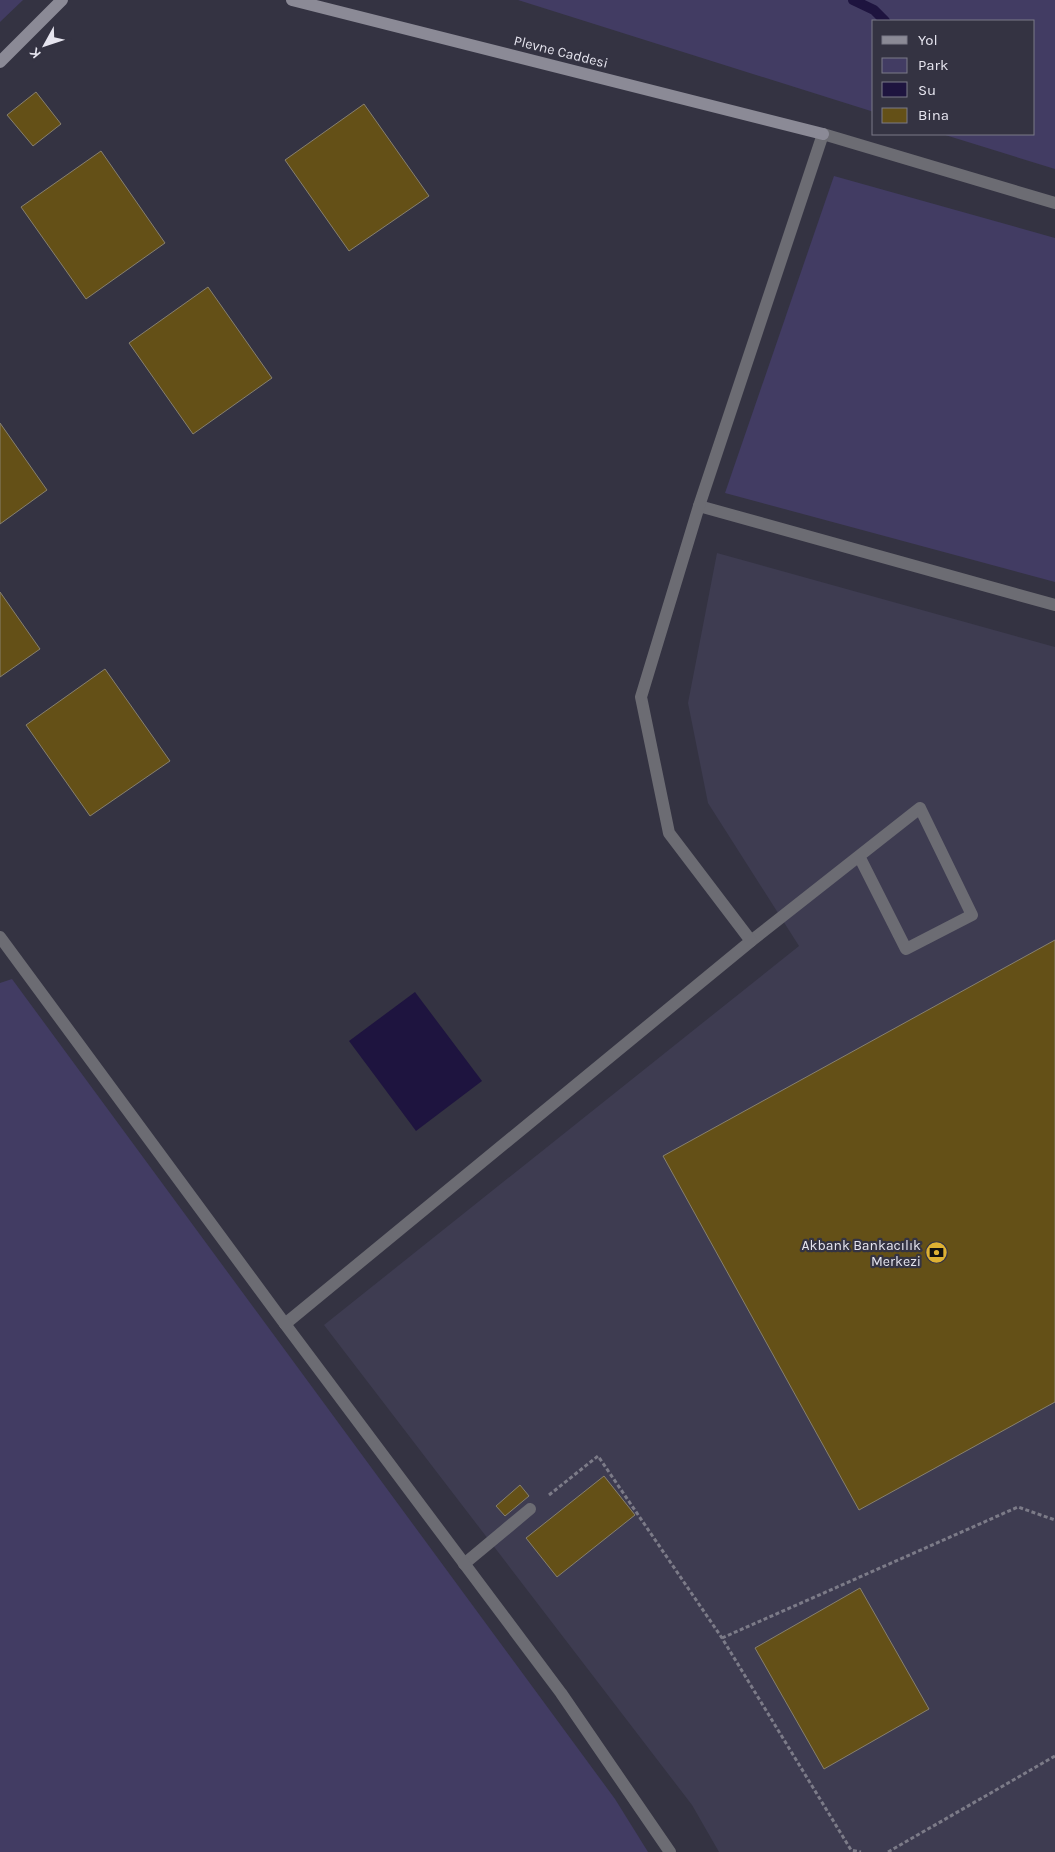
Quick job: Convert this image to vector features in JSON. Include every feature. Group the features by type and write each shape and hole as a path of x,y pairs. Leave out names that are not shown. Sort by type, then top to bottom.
{"street":[{"path":"0,62 62,0"},
{"name":"Plevne Caddesi","path":"292,0 823,134"},
{"path":"751,941 669,833 641,697 699,506 823,134 1055,203"},
{"path":"699,506 1055,605"},
{"path":"284,1324 751,941 859,856 920,808 972,914 906,949 859,856"},
{"path":"0,937 284,1324 561,1693 670,1852"},
{"path":"464,1564 530,1509"}],"path":[{"path":"530,1509 598,1456 722,1638 851,1850 861,1852"},
{"path":"722,1638 1018,1508 1055,1520"},
{"path":"888,1852 1055,1756"}],"shaded area":[{"path":"717,553 1055,647 1055,1852 719,1852 692,1805 324,1325 799,946 708,803 688,703"}],"green space":[{"path":"0,0 23,0 0,22"},
{"path":"518,0 1055,0 1055,169 945,135 1035,135 1035,20 872,20 872,111"},
{"path":"834,176 1055,238 1055,582 725,493"},
{"path":"12,979 615,1799 648,1852 0,1852 0,983"}],"water":[{"path":"415,992 482,1081 416,1131 349,1041"}],"building":[{"path":"36,92 61,124 33,146 7,115"},
{"path":"364,104 429,196 349,251 285,160"},
{"path":"101,151 165,243 86,299 21,207"},
{"path":"208,287 272,378 193,434 129,343"},
{"path":"0,423 47,490 0,524"},
{"path":"0,592 40,649 0,677"},
{"path":"105,669 170,761 90,816 26,725"},
{"path":"1055,940 1055,1402 859,1510 663,1156"},
{"path":"604,1476 635,1515 557,1577 526,1538"},
{"path":"520,1485 529,1496 505,1516 496,1506"},
{"path":"860,1588 929,1709 824,1769 755,1648"}],"waterway":[{"path":"853,0 874,10 884,20"}],"place":[{"name":"Akbank Bankacılık Merkezi","path":"937,1253"}]}
